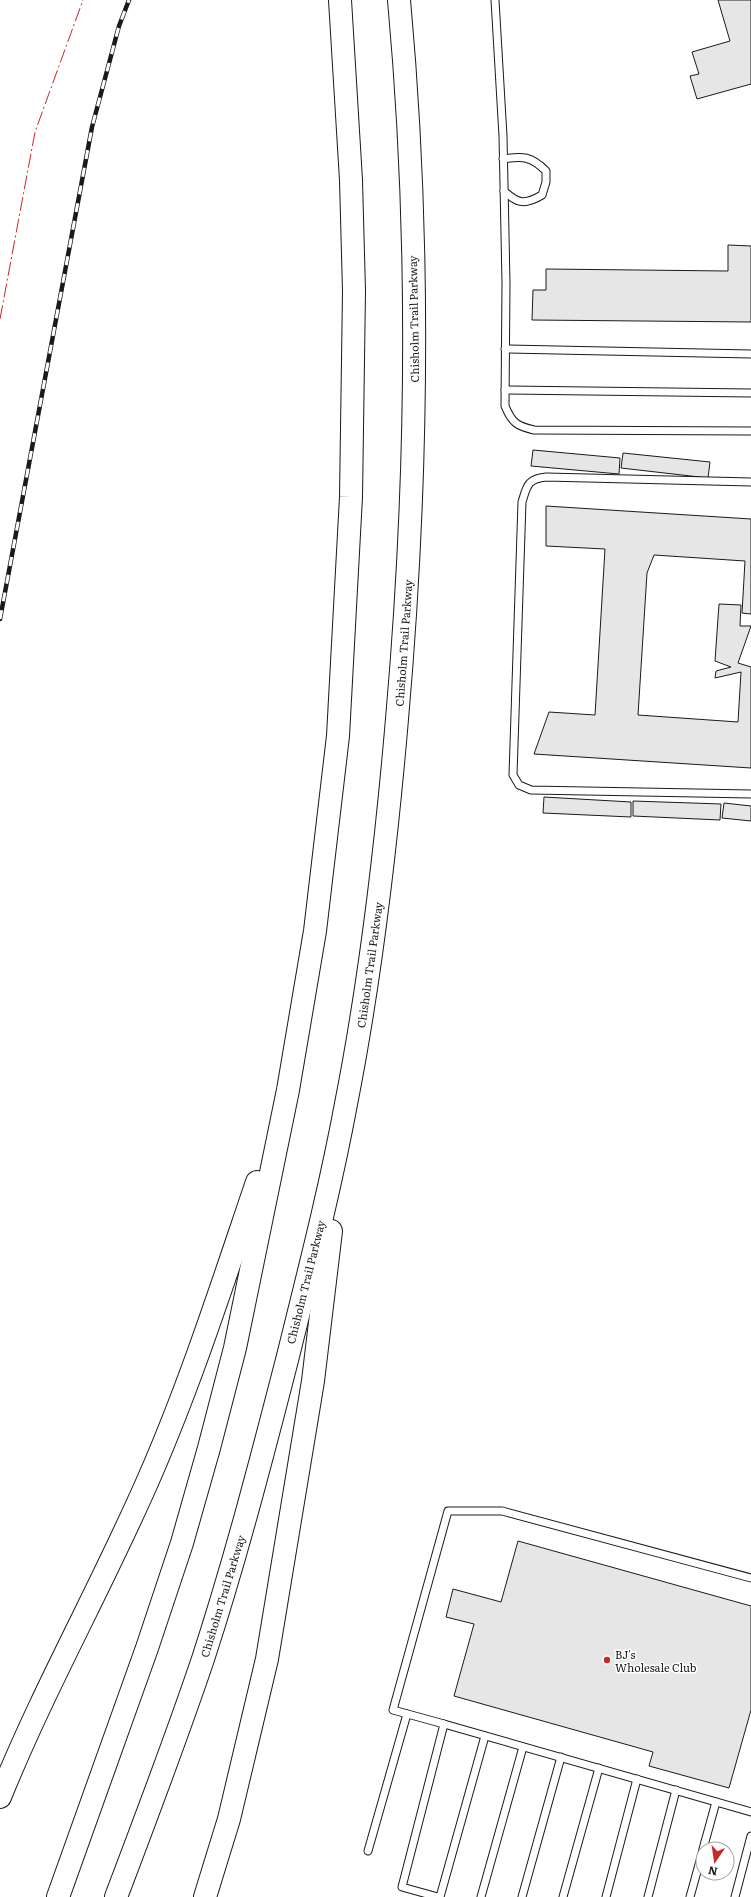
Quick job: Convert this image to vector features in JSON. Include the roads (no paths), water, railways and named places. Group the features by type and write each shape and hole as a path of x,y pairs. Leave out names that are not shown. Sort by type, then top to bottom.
{"highway":[{"path":"58,1897 147,1648 182,1543 209,1448 235,1348 288,1090 315,931 338,736 351,497 354,291 351,173 340,0"},
{"name":"Chisholm Trail Parkway","path":"116,1897 202,1663 245,1521 307,1281 346,1107 373,940 392,780 404,640 414,445 415,339 412,238 409,153 399,0"},
{"path":"0,1797 29,1728 127,1528 173,1420 213,1312 288,1090"},
{"path":"205,1897 230,1819 266,1659 313,1381 346,1107"}],"lane":[{"path":"495,0 504,191 505,406 511,419 521,427 534,430 751,431"},
{"path":"503,159 520,157 537,162 546,171 546,182 542,195 532,201 514,200 504,191"},
{"path":"505,349 751,354"},
{"path":"505,390 751,393"},
{"path":"751,482 546,477 535,478 527,485 522,502 513,775 519,784 531,790 751,794"},
{"path":"751,1578 502,1511 448,1511 393,1710 751,1812"},
{"path":"368,1851 407,1714"},
{"path":"444,1724 402,1887 439,1897 486,1736"},
{"path":"481,1897 524,1747"},
{"path":"522,1897 561,1758"},
{"path":"563,1897 599,1768"},
{"path":"606,1897 637,1779"},
{"path":"648,1897 676,1790"},
{"path":"705,1841 716,1802"},
{"path":"735,1897 751,1836"},
{"path":"690,1897 695,1879"}],"railway":[{"path":"0,619 92,127 119,26 129,0"}],"place":[{"name":"BJ's Wholesale Club","path":"607,1660"}]}
